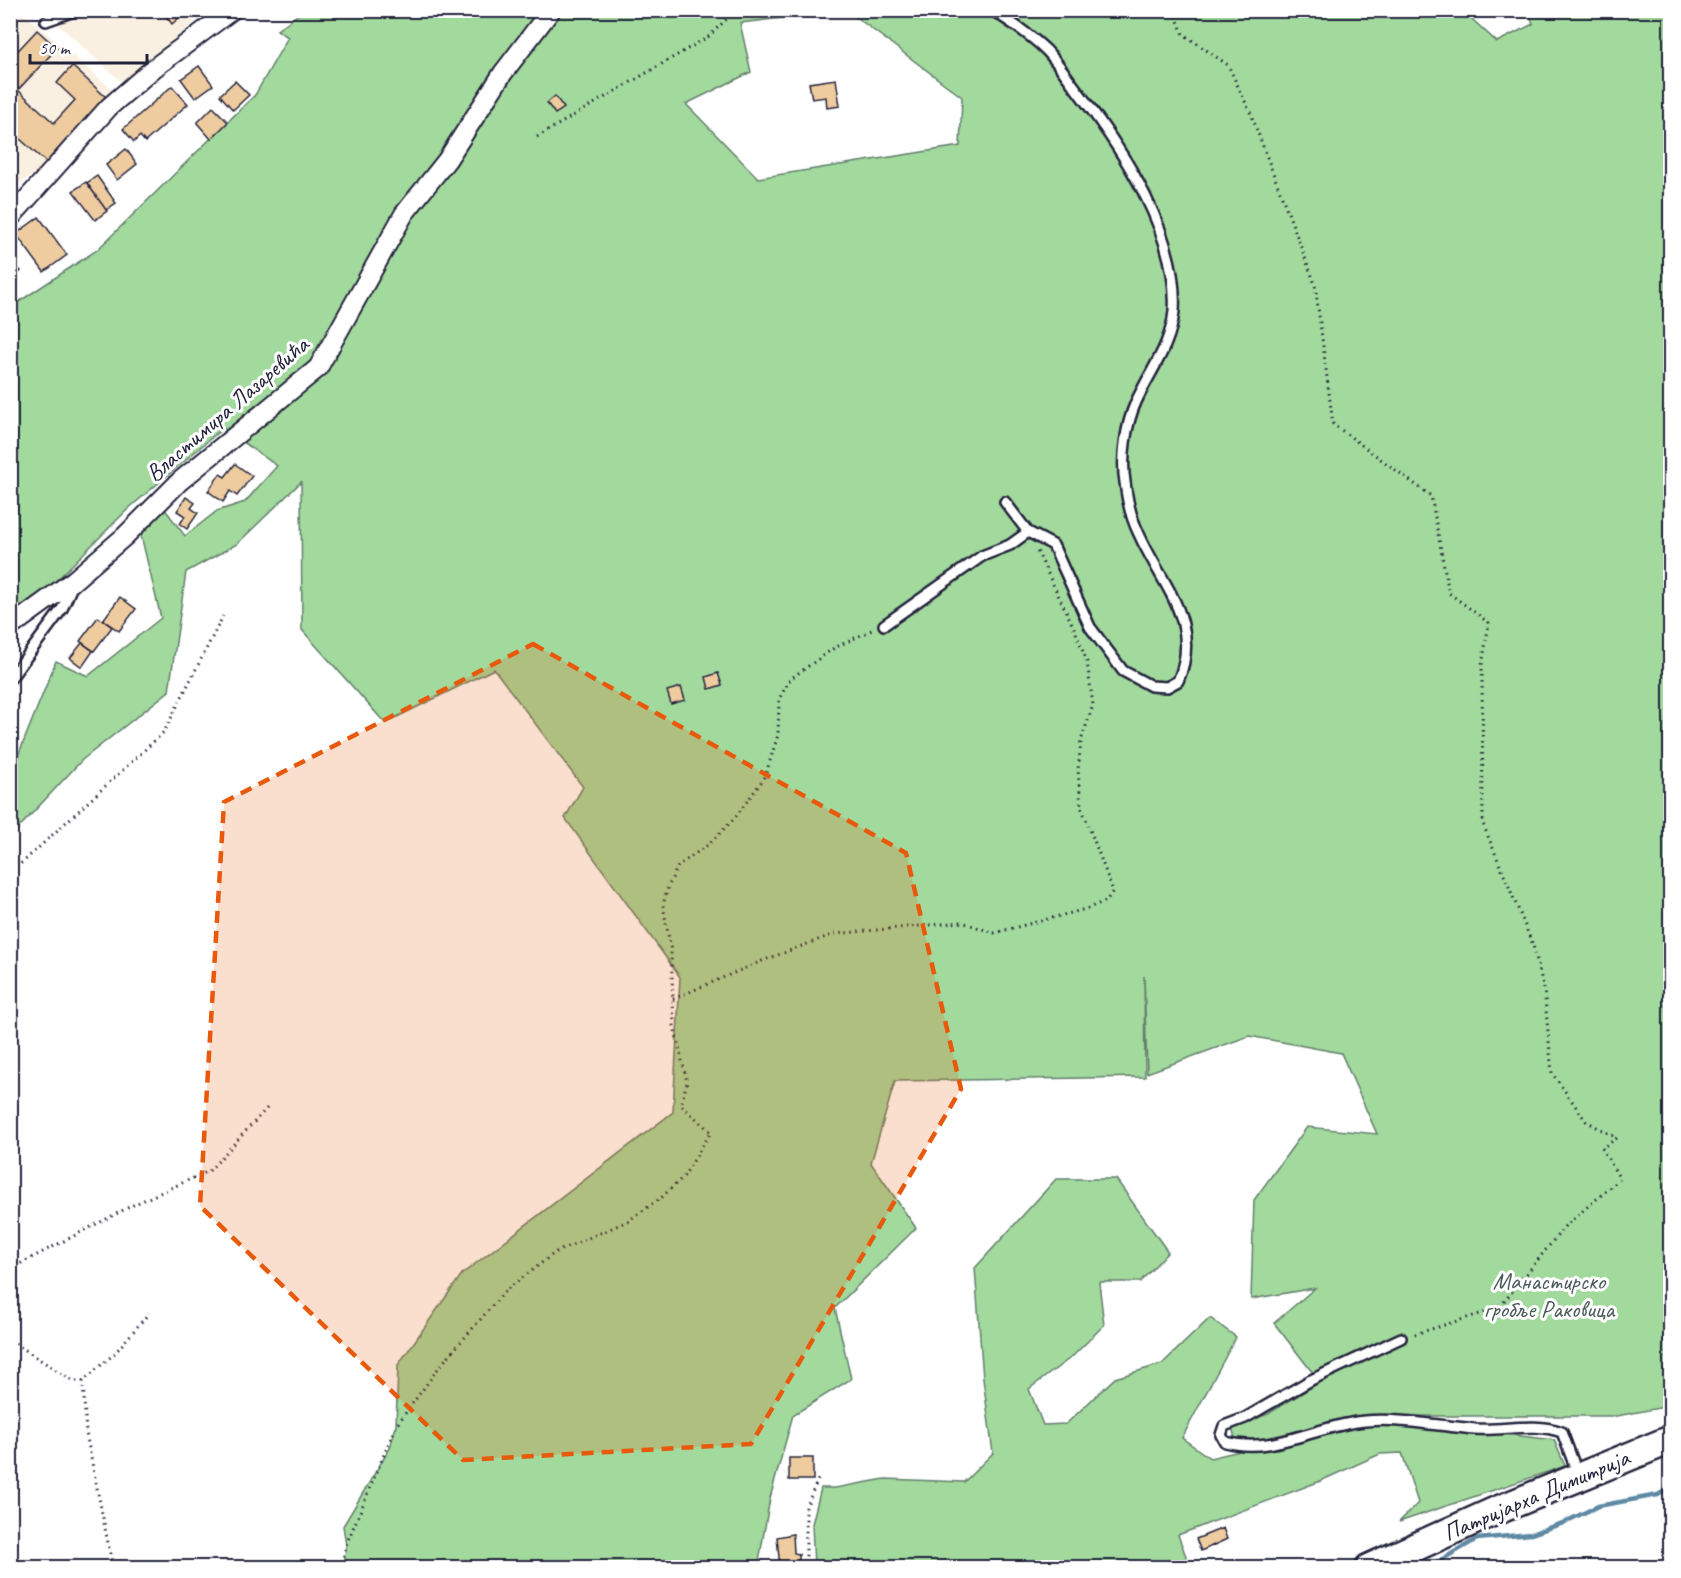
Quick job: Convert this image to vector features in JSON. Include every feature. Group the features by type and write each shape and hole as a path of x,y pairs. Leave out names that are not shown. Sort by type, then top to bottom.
{"main road":[{"name":"Патријарха Димитрија","path":"1369,1568 1578,1477 1671,1440"}],"street":[{"path":"10,218 117,100 154,68 232,10"},
{"name":"Властимира Лазаревића","path":"10,627 73,581 125,536 180,481 318,368 404,214 447,160 503,73 551,10"}],"lane":[{"path":"46,21 76,10"},
{"path":"992,10 1046,51 1111,135 1138,180 1162,238 1170,269 1174,310 1162,357 1136,402 1130,418 1124,480 1130,514 1139,536 1176,599 1181,617 1185,644 1178,681 1167,687 1151,686 1123,670 1090,627 1053,545 1028,532 1005,502"},
{"path":"884,625 982,556 1010,545 1028,532"},
{"path":"10,679 62,609 73,581"},
{"path":"1401,1338 1311,1380 1245,1418 1224,1426 1221,1435 1225,1442 1236,1445 1274,1443 1365,1421 1477,1429 1544,1426 1562,1432 1578,1477"}],"path":[{"path":"537,137 708,37 736,10"},
{"path":"1174,10 1183,33 1228,65 1250,112 1315,284 1333,424 1431,496 1449,593 1489,623 1482,665 1483,824 1533,945 1544,989 1552,1073 1586,1121 1617,1138 1602,1148 1620,1179 1565,1226 1499,1308 1401,1338"},
{"path":"673,999 762,961 834,934 962,922 994,933 1086,909 1106,901 1113,891 1081,806 1078,770 1082,741 1093,705 1087,662 1075,630 1028,532"},
{"path":"10,869 23,862 164,732 223,616"},
{"path":"341,1568 346,1545 396,1426 440,1366 505,1291 556,1252 628,1221 662,1198 684,1176 701,1150 711,1132 681,1105 687,1082 674,1026 670,951 663,904 678,866 709,844 734,819 765,777 778,735 779,699 790,679 834,648 884,625"},
{"path":"10,1269 137,1203 209,1171 268,1107"},
{"path":"10,1340 73,1381 82,1381 107,1361 149,1313"},
{"path":"82,1381 86,1433 112,1568"},
{"path":"804,1568 806,1562 806,1506 819,1477"}],"highlighted area":[{"path":"533,644 906,853 961,1089 751,1444 463,1460 200,1206 224,802"}],"shaded area":[{"path":"11,11 21,11 114,91 49,165 11,189"},
{"path":"43,11 207,11 123,83"}],"green space":[{"name":"Манастирско гробље Раковица","path":"303,11 843,11 740,23 751,72 686,104 758,178 960,146 962,97 848,11 1463,11 1497,42 1533,24 1529,11 1670,11 1670,1406 1617,1416 1358,1416 1262,1440 1235,1438 1232,1427 1268,1414 1320,1382 1274,1323 1315,1288 1251,1299 1254,1200 1307,1127 1377,1134 1341,1053 1249,1036 1147,1073 1144,976 1145,1077 895,1081 871,1163 916,1228 835,1308 851,1379 793,1415 770,1498 758,1567 344,1567 346,1545 343,1526 390,1448 396,1426 398,1365 462,1274 673,1112 680,977 565,818 583,787 494,669 385,723 302,630 301,482 237,544 186,572 169,691 82,760 11,836 11,773 56,661 88,676 161,618 138,523 158,500 185,536 217,511 245,502 277,466 223,428 128,509 39,598 11,616 11,307 97,250 255,95 288,37 277,30"},
{"path":"1056,1179 1116,1179 1168,1252 1140,1282 1099,1282 1104,1325 1073,1356 1029,1389 1043,1425 1066,1424 1115,1378 1162,1364 1210,1318 1236,1337 1182,1438 1210,1458 1304,1436 1394,1421 1554,1440 1565,1466 1399,1522 1418,1503 1402,1453 1380,1454 1318,1482 1178,1535 1190,1567 814,1567 812,1524 821,1488 835,1488 885,1479 964,1482 993,1453 983,1379 975,1268"}],"building":[{"path":"161,10 187,10 187,11 172,24"},
{"path":"37,30 57,48 18,90 54,123 75,100 57,83 72,66 108,99 49,165 10,130 10,59"},
{"path":"199,66 213,85 195,98 181,79"},
{"path":"836,79 840,106 827,108 826,97 812,99 809,83"},
{"path":"235,81 249,95 233,110 220,95"},
{"path":"172,86 188,104 145,142 140,136 134,142 123,129"},
{"path":"555,96 564,108 555,114 547,103"},
{"path":"213,107 228,122 211,139 197,123"},
{"path":"126,149 137,164 117,180 106,165"},
{"path":"97,176 116,203 106,210 87,183"},
{"path":"86,182 107,211 95,220 73,191"},
{"path":"39,217 67,255 44,272 16,234"},
{"path":"10,261 21,271 10,282"},
{"path":"235,464 252,476 237,496 230,491 223,502 208,491 220,474 225,477"},
{"path":"186,497 195,503 191,508 198,513 187,529 180,524 185,516 177,511"},
{"path":"120,597 136,609 119,631 103,620"},
{"path":"98,617 112,627 94,651 80,641"},
{"path":"82,643 93,651 82,667 70,658"},
{"path":"718,673 722,685 709,689 706,677"},
{"path":"681,687 685,700 671,704 667,691"},
{"path":"789,1458 813,1458 813,1480 789,1480"},
{"path":"1223,1528 1227,1539 1201,1551 1196,1539"},
{"path":"793,1534 794,1553 799,1554 799,1568 780,1568 777,1537"}],"waterway":[{"path":"1427,1568 1477,1539 1531,1534 1563,1523 1598,1506 1658,1495 1670,1488"}]}
